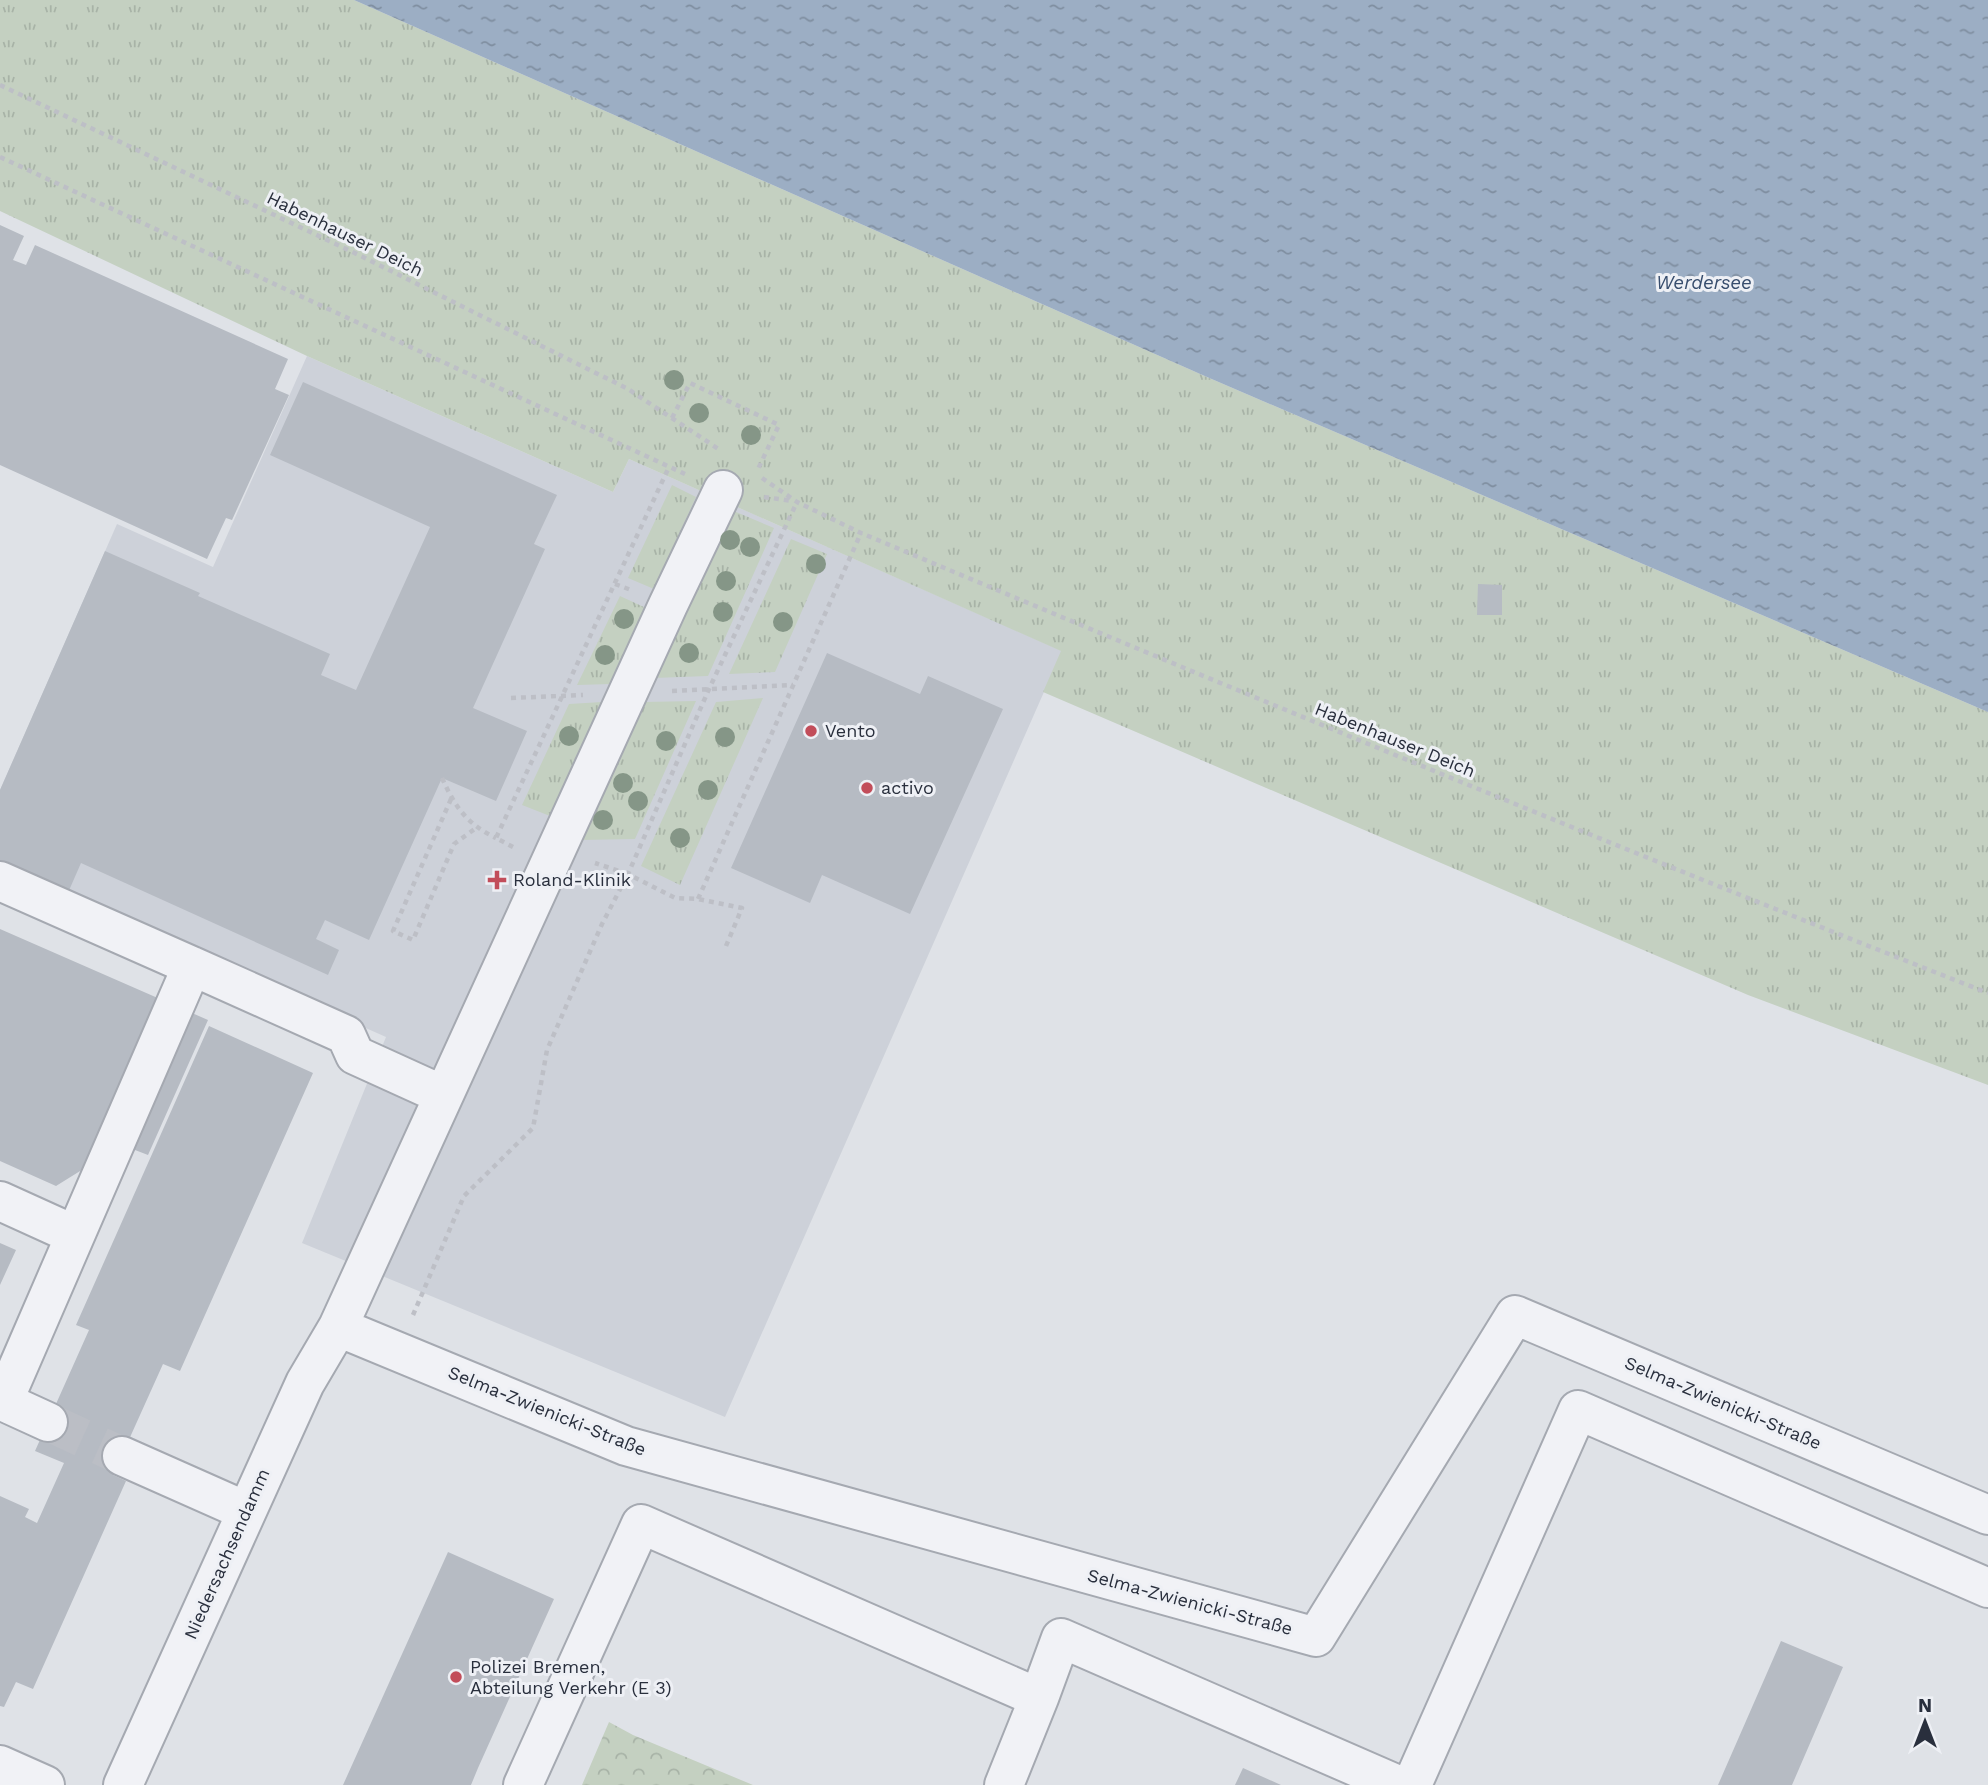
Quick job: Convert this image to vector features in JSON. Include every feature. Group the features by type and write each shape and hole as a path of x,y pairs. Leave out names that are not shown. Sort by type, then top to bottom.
{"street":[{"name":"Niedersachsendamm","path":"123,1785 305,1383 338,1327 556,850 739,482"},
{"path":"0,881 346,1035 355,1055 443,1096"},
{"path":"48,1422 1,1401 192,967"},
{"path":"0,1201 75,1235"},
{"name":"Selma-Zwienicki-Straße","path":"338,1327 626,1446 1316,1637 1515,1315 1988,1515"},
{"path":"1412,1785 1578,1409 1988,1588"},
{"path":"122,1456 246,1511"},
{"path":"523,1785 642,1524 1039,1698"},
{"path":"1004,1785 1061,1638 1398,1785"},
{"path":"0,1765 45,1785"}],"path":[{"name":"Habenhauser Deich","path":"0,85 374,262 628,389 672,418 691,383 779,425 739,482"},
{"path":"0,157 668,467 739,482"},
{"path":"496,838 668,467"},
{"name":"Habenhauser Deich","path":"628,874 709,689 797,502 861,533 1316,723 1988,993"},
{"path":"698,899 861,533"},
{"path":"442,778 452,799 475,828 527,854 556,850 628,874 675,898 698,899 742,908 726,946"},
{"path":"452,799 393,931 413,940 454,845 475,828"},
{"path":"397,1351 464,1196 533,1128 547,1050 602,924 628,874"}],"shaded area":[{"name":"Roland-Klinik","path":"307,356 613,492 629,459 1062,651 725,1417 302,1243 386,1037 0,866 0,790 117,524 213,567"}],"green space":[{"path":"0,0 354,0 1207,377 1988,712 1988,1085 1748,995 1043,692 1061,651 629,459 613,492 307,356 0,211"},
{"path":"672,485 696,497 654,589 628,578"},
{"path":"729,509 774,528 708,676 654,678"},
{"path":"791,539 827,554 775,672 729,674"},
{"path":"620,596 646,608 611,684 577,685"},
{"path":"763,698 680,885 641,866 716,702"},
{"path":"696,701 635,839 581,840 643,702"},
{"path":"602,702 550,816 522,805 569,704"},
{"path":"609,1722 633,1735 753,1785 582,1785"}],"water":[{"name":"Werdersee","path":"354,0 1988,0 1988,712 1207,377"}],"building":[{"path":"0,225 24,236 13,260 26,265 35,245 288,359 275,389 289,395 232,520 226,518 207,559 0,465"},
{"path":"303,382 557,495 534,544 545,549 473,708 527,731 496,801 442,778 369,940 325,920 316,939 339,950 328,975 81,863 67,895 0,866 0,790 105,551 200,593 198,596 330,654 321,675 356,690 430,527 270,455"},
{"path":"1478,584 1502,585 1502,615 1477,615"},
{"name":"activo","path":"827,653 920,694 928,676 1003,709 910,914 822,875 810,903 731,868"},
{"path":"0,929 208,1020 148,1155 122,1145 56,1186 0,1161"},
{"path":"209,1026 313,1073 180,1371 163,1364 113,1475 126,1481 33,1689 16,1682 4,1707 0,1706 0,1496 29,1509 25,1517 37,1523 64,1463 35,1451 89,1330 76,1325"},
{"path":"0,1243 16,1250 0,1285"},
{"name":"Polizei Bremen, Abteilung Verkehr (E 3)","path":"448,1552 554,1599 471,1785 343,1785"},
{"path":"1781,1641 1843,1667 1792,1785 1718,1785"},
{"path":"1243,1768 1281,1785 1235,1785"}],"tunnel":[{"path":"48,1422 122,1456"}],"place":[{"name":"Vento","path":"811,731"},
{"name":"activo","path":"867,788"},
{"name":"Roland-Klinik","path":"497,880"},
{"name":"Polizei Bremen, Abteilung Verkehr (E 3)","path":"456,1677"}]}
